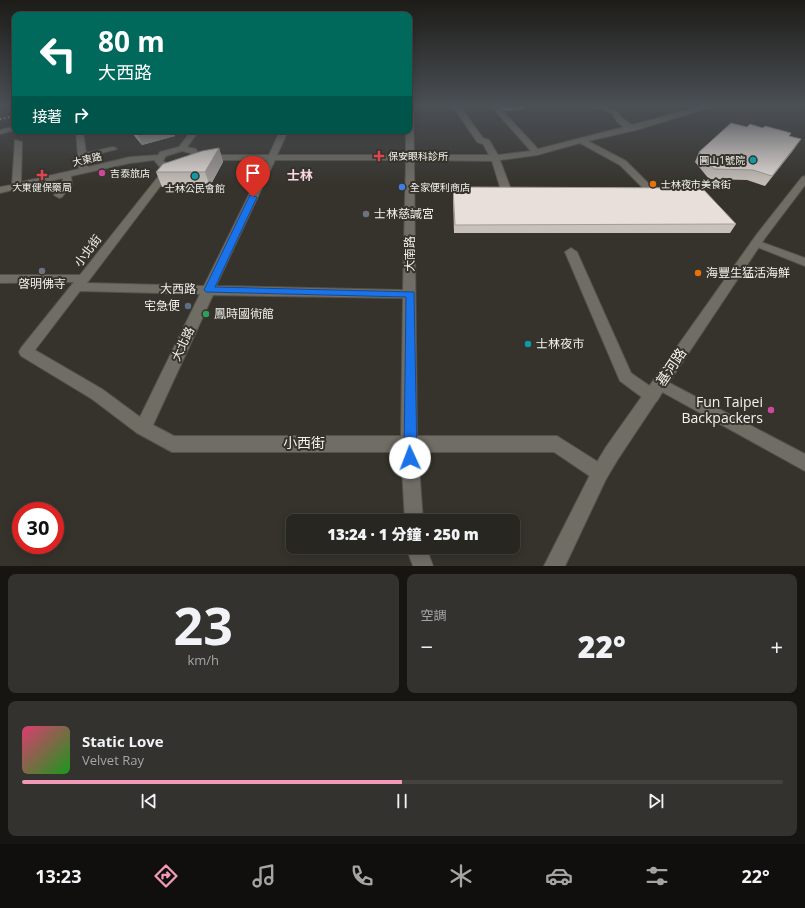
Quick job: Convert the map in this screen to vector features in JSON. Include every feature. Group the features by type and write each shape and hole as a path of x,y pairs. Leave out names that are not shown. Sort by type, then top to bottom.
{"street":[{"path":"475,132 480,140 486,142 495,158 505,187"},
{"path":"518,132 537,153"},
{"path":"160,156 158,159 159,163 171,166 187,162 194,158 495,158 537,153 616,132"},
{"path":"79,134 84,171"},
{"path":"193,134 182,149 193,151 195,156 194,158"},
{"name":"大北路","path":"143,428 283,134"},
{"name":"大南路","path":"410,134 409,443 414,514"},
{"path":"583,141 623,163 650,191"},
{"path":"16,187 18,142"},
{"path":"82,156 113,149"},
{"name":"大東路","path":"0,190 130,160 160,156 167,152 182,149"},
{"name":"小北街","path":"26,352 171,166"},
{"name":"大東路","path":"59,195 67,184 67,175"},
{"name":"基河路","path":"554,566 600,473 756,243 805,179"},
{"path":"756,243 805,262"},
{"path":"571,252 625,377 656,390 805,463"},
{"name":"大西路","path":"0,279 78,278 83,288 410,294"},
{"name":"小西街","path":"26,352 96,394 143,428 172,444 557,444 600,473"},
{"path":"419,554 423,566"}],"building":[{"name":"圓山1號院","path":"721,132 789,132 791,133 789,136 801,139 772,176 753,170 714,169 699,152"},
{"path":"219,148 205,172 156,172 163,164 202,151"},
{"path":"453,187 702,188 736,224 455,225"}],"place":[{"name":"保安眼科診所","path":"379,156"},
{"name":"圓山1號院","path":"753,160"},
{"name":"吉泰旅店","path":"102,173"},
{"name":"大東健保藥局","path":"42,175"},
{"name":"士林公民會館","path":"195,176"},
{"name":"士林夜市美食街","path":"653,184"},
{"name":"全家便利商店","path":"402,187"},
{"name":"士林慈諴宮","path":"366,214"},
{"name":"啓明佛寺","path":"42,271"},
{"name":"海豐生猛活海鮮","path":"698,273"},
{"name":"宅急便","path":"188,306"},
{"name":"鳳時國術館","path":"206,314"},
{"name":"士林夜市","path":"528,344"},
{"name":"Fun Taipei Backpackers","path":"771,410"}],"district":[{"name":"士林","path":"300,175"}],"route":[{"path":"253,197 209,290 410,294 410,458"}]}
